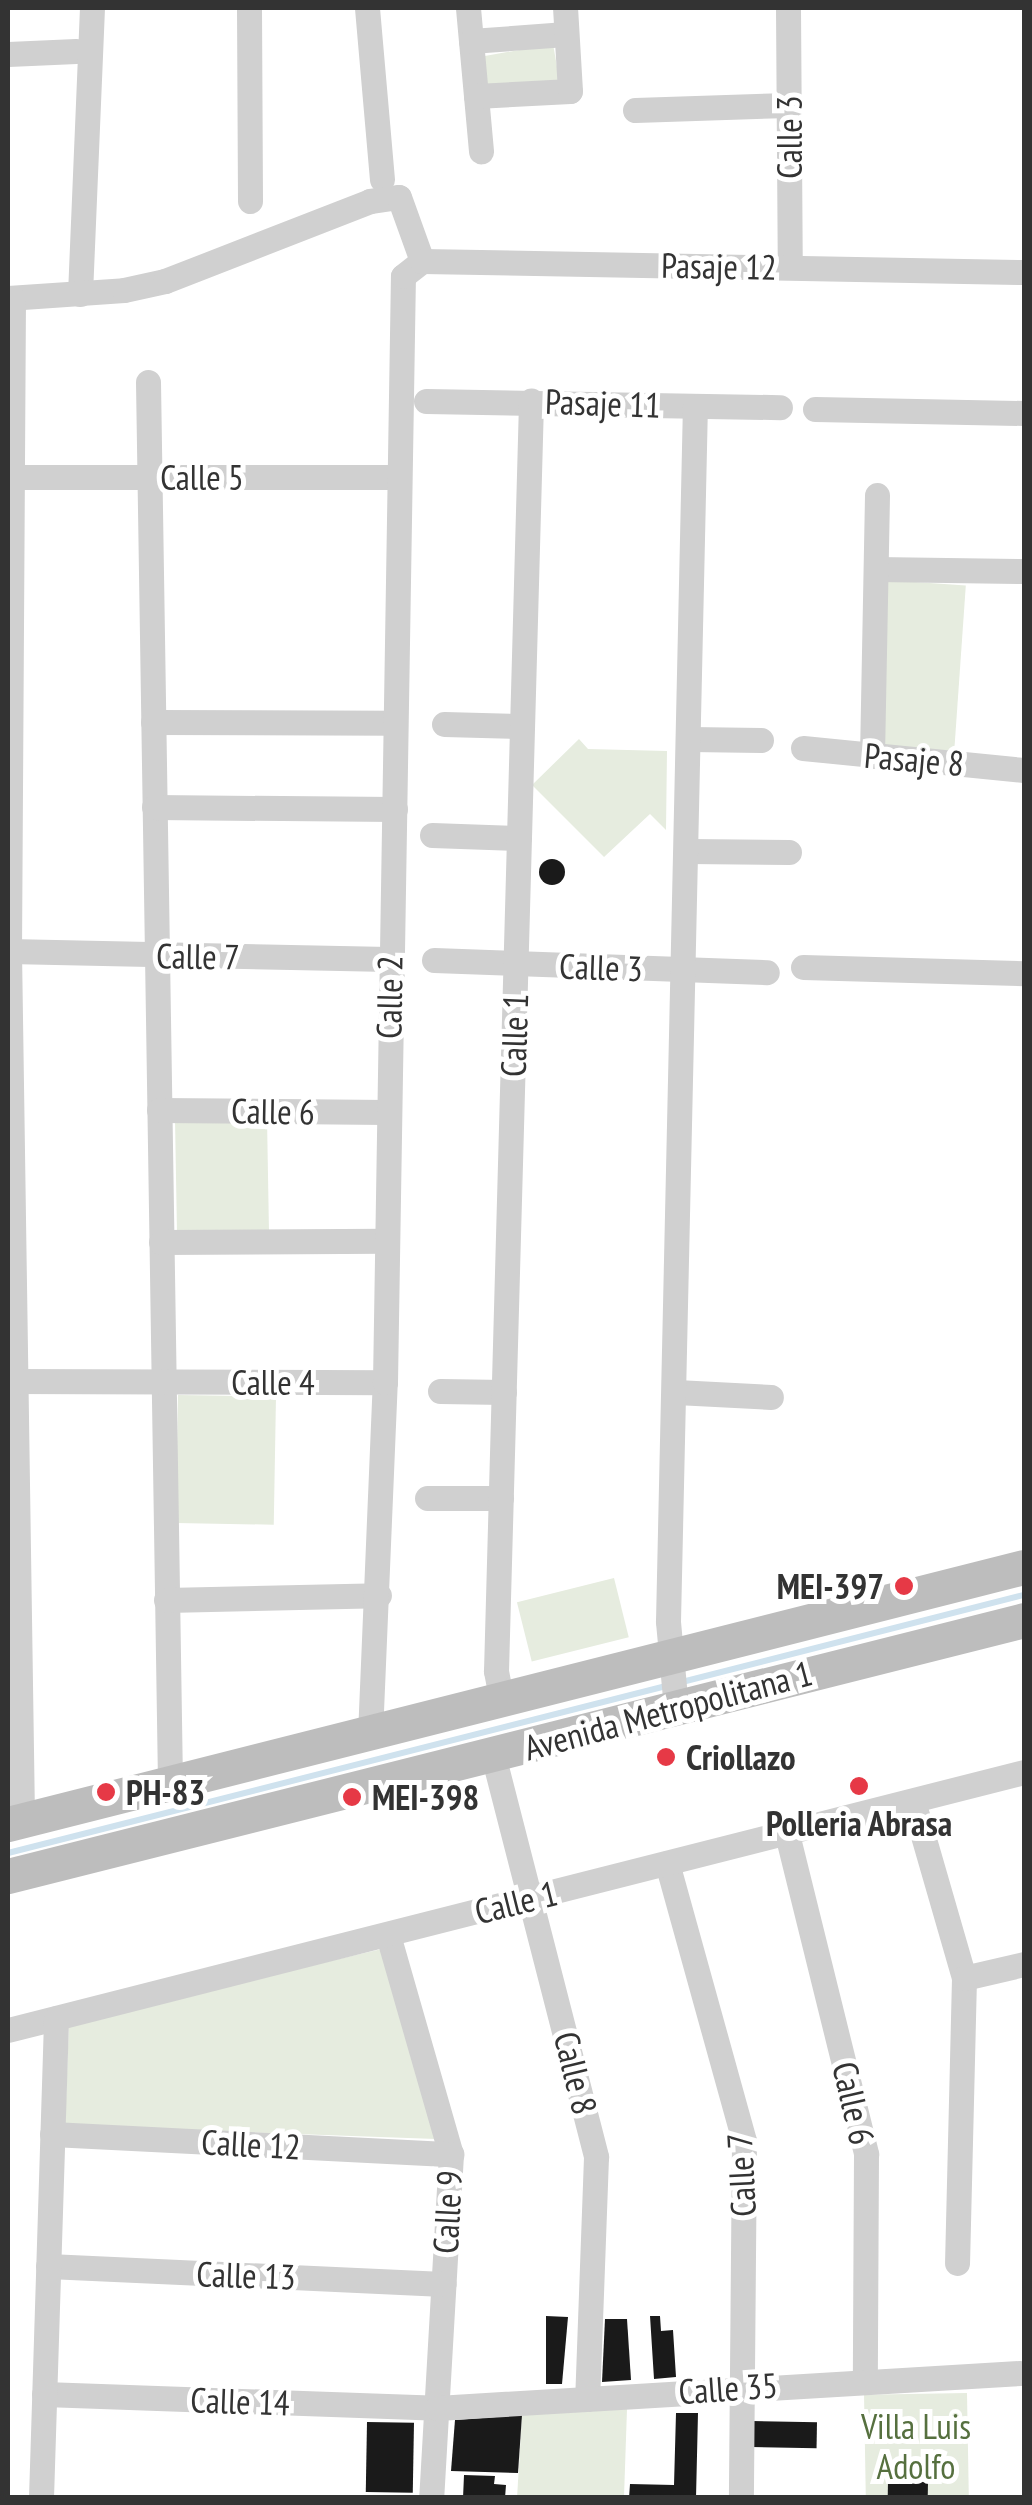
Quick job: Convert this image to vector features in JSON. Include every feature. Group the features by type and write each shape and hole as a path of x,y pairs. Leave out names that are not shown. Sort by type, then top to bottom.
{"street":[{"path":"73,136 76,8"},
{"path":"80,294 92,8"},
{"path":"248,8 250,201"},
{"path":"367,8 382,179"},
{"path":"468,8 481,151"},
{"path":"476,96 570,91 565,8"},
{"name":"Calle 3","path":"788,8 790,267"},
{"path":"471,41 566,34"},
{"path":"8,54 76,51"},
{"path":"635,110 789,105"},
{"path":"15,1822 8,951 10,298 80,294 165,280 370,202 400,196 418,263"},
{"name":"Pasaje 12","path":"418,263 1024,272"},
{"name":"Calle 2","path":"370,1735 379,1595 384,1382 403,276 418,263"},
{"path":"8,1876 176,1807 166,1600 148,382"},
{"name":"Pasaje 11","path":"426,400 780,407"},
{"name":"Calle 1","path":"499,1687 531,400"},
{"path":"675,1703 670,1665 694,406"},
{"path":"815,409 1024,413"},
{"name":"Calle 5","path":"11,477 397,477"},
{"path":"872,756 877,495"},
{"path":"876,569 1024,571"},
{"path":"153,722 395,723"},
{"path":"444,724 522,726"},
{"path":"690,739 761,740"},
{"name":"Pasaje 8","path":"803,748 1024,770"},
{"path":"154,807 395,808"},
{"path":"432,836 518,838"},
{"path":"688,851 789,852"},
{"name":"Calle 7","path":"8,951 389,960"},
{"name":"Calle 3","path":"434,960 768,972"},
{"path":"803,967 1024,973"},
{"name":"Calle 6","path":"159,1110 387,1112"},
{"path":"161,1242 386,1241"},
{"path":"13,1381 162,1381"},
{"name":"Calle 4","path":"162,1381 384,1382"},
{"path":"440,1391 504,1392"},
{"path":"676,1392 771,1398"},
{"path":"427,1498 501,1498"},
{"name":"Avenida Metropolitana 1","path":"15,1822 176,1807 493,1755 675,1703 1024,1567"},
{"path":"166,1600 379,1595"},
{"name":"Avenida Metropolitana 1","path":"176,1807 499,1687 1024,1620"},
{"name":"Calle 8","path":"493,1755 596,2157 587,2400"},
{"name":"Calle 1","path":"8,2030 1024,1772"},
{"path":"912,1801 964,1978 957,2263"},
{"name":"Calle 6","path":"787,1834 865,2143 865,2378"},
{"name":"Calle 7","path":"666,1863 744,2141 741,2498"},
{"name":"Calle 9","path":"388,1935 451,2154 432,2498"},
{"path":"964,1978 1024,1964"},
{"path":"41,2498 56,2018"},
{"name":"Calle 12","path":"52,2134 451,2154"},
{"name":"Calle 13","path":"48,2266 444,2284"},
{"name":"Calle 35","path":"437,2408 865,2378 1020,2374"},
{"name":"Calle 14","path":"44,2394 437,2408"}],"green space":[{"path":"553,44 560,85 486,98 479,57"},
{"path":"886,580 966,586 954,751 874,746"},
{"path":"579,739 588,749 667,751 666,830 650,814 604,857 532,785"},
{"path":"267,1118 269,1231 177,1233 175,1120"},
{"path":"178,1395 276,1397 274,1525 176,1523"},
{"path":"614,1578 629,1637 532,1661 517,1602"},
{"path":"386,1948 436,2139 65,2126 69,2022"},
{"name":"Villa Luis Adolfo","path":"967,2393 969,2497 866,2498 864,2395"},
{"path":"627,2409 624,2497 517,2498 522,2415"}],"building":[{"path":"552,859 561,863 565,872 561,881 552,885 543,881 539,872 543,863"},
{"path":"546,2316 568,2317 562,2384 546,2384"},
{"path":"650,2316 660,2316 661,2331 673,2330 676,2377 654,2379"},
{"path":"605,2319 627,2319 631,2380 602,2382"},
{"path":"676,2413 698,2413 696,2498 629,2498 630,2484 674,2485"},
{"path":"522,2415 518,2473 451,2471 455,2420"},
{"path":"752,2421 817,2422 817,2448 752,2447"},
{"path":"367,2422 414,2423 413,2493 366,2492"},
{"path":"464,2475 495,2476 494,2484 506,2485 505,2498 463,2498"},
{"path":"888,2481 928,2482 928,2498 888,2498"}],"waterway":[{"path":"682,1682 1024,1595"},
{"path":"8,1853 670,1685"}],"place":[{"name":"MEI-397","path":"904,1586"},
{"name":"Criollazo","path":"666,1757"},
{"name":"Polleria Abrasa","path":"859,1786"},
{"name":"PH-83","path":"106,1792"},
{"name":"MEI-398","path":"352,1797"}]}
